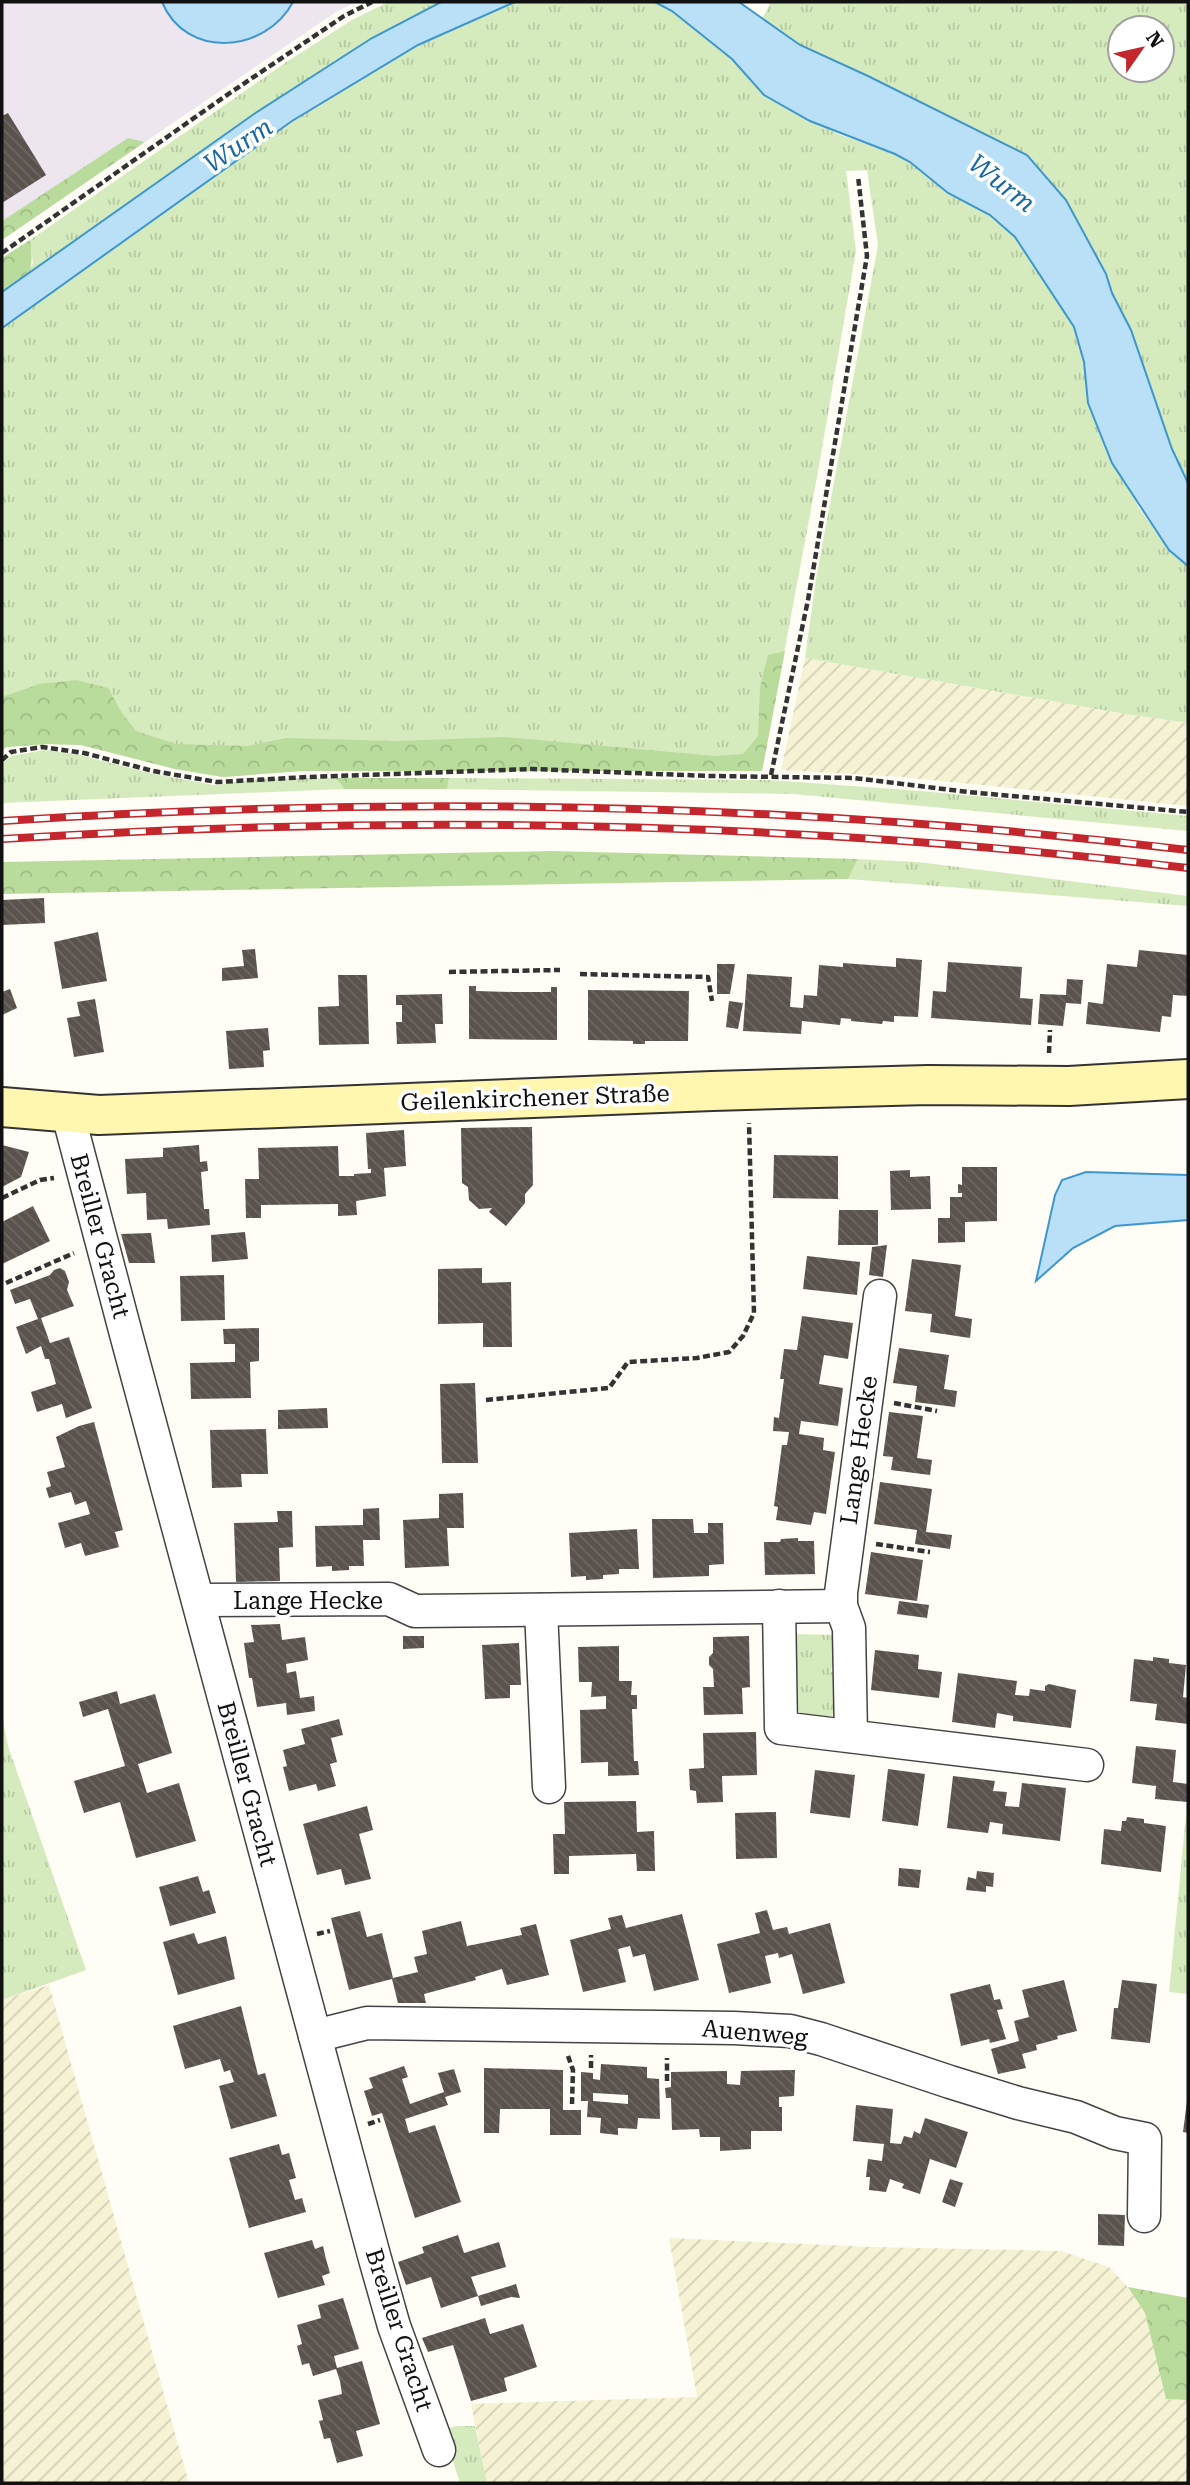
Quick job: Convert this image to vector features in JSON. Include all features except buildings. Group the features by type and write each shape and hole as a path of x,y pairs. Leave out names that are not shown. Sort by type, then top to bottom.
{"main road":[{"name":"Geilenkirchener Straße","path":"2,1107 99,1115 928,1084 1069,1086 1188,1079"}],"street":[{"name":"Breiller Gracht","path":"68,1114 394,2326 439,2450"},
{"name":"Lange Hecke","path":"851,1736 849,1628 841,1606 847,1540 880,1296"},
{"name":"Lange Hecke","path":"198,1601 389,1599 415,1611 841,1606"},
{"path":"779,1606 781,1728 1087,1765"},
{"path":"541,1610 549,1787"},
{"name":"Auenweg","path":"315,2036 367,2023 743,2028 790,2031 1018,2102 1076,2117 1115,2133 1145,2139 1144,2216"}],"path":[{"path":"2,253 344,16 372,2"},
{"path":"771,775 808,600 867,256 858,176"},
{"path":"2,760 11,752 42,747 84,753 153,771 217,782 308,776 532,769 855,778 968,792 1188,812"},
{"path":"449,972 560,970"},
{"path":"580,974 708,977 712,1001"},
{"path":"486,1400 609,1388 628,1362 697,1358 729,1352 743,1336 754,1313 748,1090"},
{"path":"2,1198 40,1180 83,1174"},
{"path":"6,1283 71,1254 103,1249"},
{"path":"866,1398 937,1411"},
{"path":"847,1540 930,1552"},
{"path":"564,2026 565,2049 572,2070 572,2104"}],"shaded area":[{"path":"2,2 356,2 336,12 145,142 128,139 2,221"},
{"path":"805,658 1188,723 1188,806 902,777 781,770"},
{"path":"49,1985 189,2483 2,2483 2,2000"},
{"path":"669,2238 873,2247 1061,2251 1109,2267 1128,2287 1145,2313 1166,2399 1188,2400 1188,2483 487,2483 471,2404 697,2397"}],"green space":[{"path":"388,2 441,2 404,20 254,114 26,275 33,263 30,240 285,63 352,20"},
{"path":"515,2 655,2 672,11 732,60 764,95 838,134 910,162 948,192 990,215 1015,237 1074,327 1084,362 1088,403 1139,508 1169,550 1188,566 1188,723 805,658 816,579 878,245 867,170 846,171 856,251 762,771 301,771 223,777 175,769 81,745 6,747 2,751 2,328 292,121 418,45"},
{"path":"771,2 1188,2 1188,483 1172,450 1131,330 1112,293 1106,274 1066,200 1042,171 1027,155 800,45 762,19"},
{"path":"128,138 145,142 2,240 2,221"},
{"path":"30,240 32,260 28,272 2,292 2,258"},
{"path":"785,651 762,771 301,771 223,777 175,769 81,745 6,747 2,751 2,697 39,684 76,680 108,688 136,731 176,744 248,746 286,738 396,741 504,737 715,756 743,754 758,736 760,687 768,655"},
{"path":"44,750 76,754 149,773 214,785 260,779 336,778 344,789 2,803 2,764 11,756"},
{"path":"336,778 449,778 447,789 344,789"},
{"path":"449,778 770,780 1188,816 1188,831 793,794 447,789"},
{"path":"552,851 858,859 848,879 2,894 2,862"},
{"path":"858,859 918,862 1188,896 1188,906 848,879"},
{"path":"794,1634 837,1635 841,1666 832,1666 831,1672 841,1673 842,1694 834,1715 814,1720 797,1709"},
{"path":"2,1716 8,1746 86,1970 2,2000"},
{"path":"1188,1794 1188,1994 1169,1992"},
{"path":"1128,2287 1188,2298 1188,2400 1166,2399 1145,2313"},
{"path":"475,2426 487,2483 460,2483 449,2449 448,2428"}],"water":[{"path":"162,2 293,2 281,19 265,32 246,40 226,43 207,41 189,34 173,21"},
{"name":"Wurm","path":"441,2 515,2 418,45 292,121 2,328 2,292 254,114 372,38"},
{"name":"Wurm","path":"655,2 739,2 800,45 1027,155 1066,200 1106,274 1112,293 1131,330 1172,449 1188,483 1188,566 1169,550 1112,463 1088,403 1084,362 1074,327 1015,237 990,215 948,193 910,162 810,121 764,95 732,59 672,11"},
{"path":"1086,1172 1188,1175 1188,1220 1115,1226 1073,1248 1036,1281 1055,1195 1062,1180"}],"railway":[{"path":"2,821 299,808 596,808 892,822 1188,850"},
{"path":"2,839 299,826 595,827 892,840 1188,868"}]}
